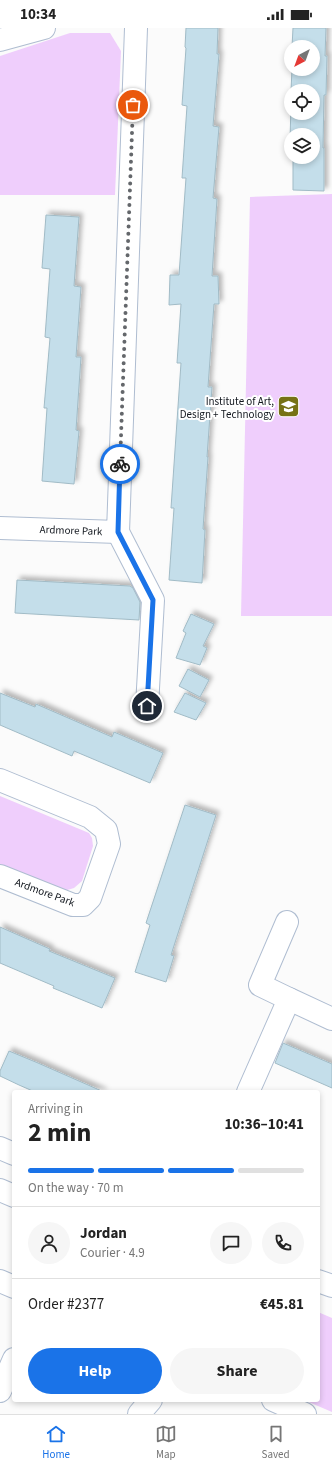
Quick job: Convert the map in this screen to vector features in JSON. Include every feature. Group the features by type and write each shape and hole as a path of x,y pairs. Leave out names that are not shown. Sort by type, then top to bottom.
{"street":[{"path":"0,40 44,28"},
{"name":"Ardmore Park","path":"0,528 118,532 136,28"},
{"path":"118,532 153,600 147,706"},
{"name":"Ardmore Park","path":"0,780 90,817 106,830 109,844 90,898 83,905 73,905 0,876"},
{"path":"286,922 260,985 332,1019"},
{"path":"249,1090 288,999"},
{"path":"0,1148 12,1153"},
{"path":"0,1190 12,1195"},
{"path":"0,1281 12,1286"},
{"path":"0,1391 12,1364"},
{"path":"140,1414 149,1402"},
{"path":"278,1402 306,1414"}],"shaded area":[{"path":"70,33 110,33 121,51 115,195 0,195 0,56"},
{"path":"332,194 332,616 241,616 250,197"},
{"path":"0,796 89,833 92,838 93,846 82,881 74,888 64,891 0,864"},
{"path":"320,1313 332,1318 332,1412 309,1402 320,1402"}],"building":[{"path":"186,28 218,28 217,54 219,54 213,126 219,127 213,198 217,199 212,276 218,276 219,304 214,304 208,387 212,387 203,529 205,530 202,583 169,580 174,508 171,508 181,363 177,363 181,304 169,305 170,275 179,275 186,178 182,178 187,106 182,105"},
{"path":"293,28 326,28 325,56 327,56 326,95 324,95 323,148 324,191 293,190 293,164 320,164 320,128 290,128 291,120 320,120 320,84 291,84 292,76 320,76 320,40 292,40"},
{"path":"46,215 79,217 74,286 81,287 76,357 81,357 76,430 79,431 74,484 42,481 47,408 44,408 50,338 45,337 50,269 42,268"},
{"path":"17,580 130,586 133,588 140,602 139,620 15,613"},
{"path":"191,614 214,624 203,646 207,648 200,665 176,658 186,633 183,631"},
{"path":"188,669 209,680 200,697 179,686"},
{"path":"0,693 35,707 36,704 112,737 114,732 163,753 150,783 74,751 72,756 0,725"},
{"path":"185,693 206,703 196,720 174,712"},
{"path":"185,805 216,815 171,955 174,956 166,982 135,972 150,925 146,923"},
{"path":"0,927 50,949 49,951 115,978 102,1008 53,988 54,986 0,963"},
{"path":"283,1043 332,1064 332,1088 275,1063"},
{"path":"9,1051 99,1090 31,1090 0,1076 0,1071"}],"way so far":[{"path":"120,464 133,105"}],"place":[{"name":"Institute of Art, Design + Technology","path":"289,407"}],"route":[{"path":"120,464 118,532 153,600 147,706"}]}
